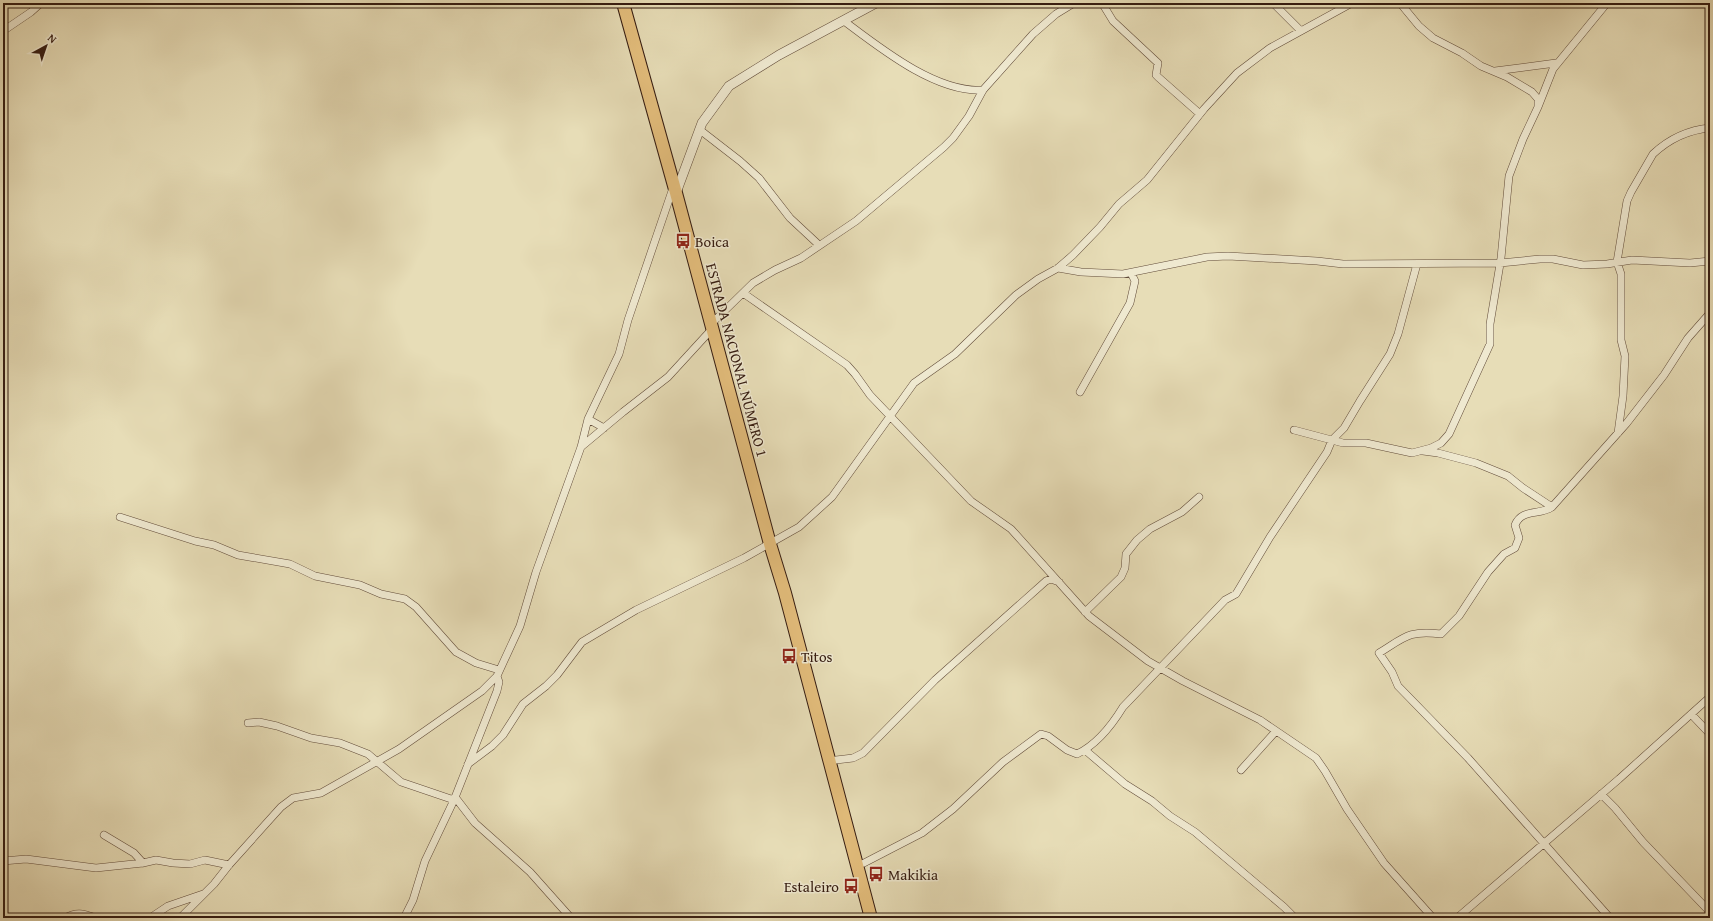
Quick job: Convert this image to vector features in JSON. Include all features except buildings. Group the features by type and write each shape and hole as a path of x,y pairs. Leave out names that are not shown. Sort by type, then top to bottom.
{"highway":[{"name":"ESTRADA NACIONAL NÚMERO 1","path":"623,3 675,190 871,918"}],"street":[{"path":"180,918 214,884 228,865 289,800 321,794 399,749 482,691 498,673 520,626 536,572 581,447 588,419 619,354 628,320 675,190 704,119 729,86 737,80 779,55 876,3"},
{"path":"581,447 668,377 684,361 711,327 743,293 761,278 801,258 856,221 953,138 969,116 983,90 1033,34 1056,14 1074,3"},
{"path":"1102,3 1113,21 1158,63 1156,75 1200,114"},
{"path":"1274,3 1300,30"},
{"path":"468,764 492,746 503,735 523,704 546,686 557,675 582,642 636,610 770,544 799,527 832,497 914,382 955,354 1021,291 1058,268 1088,240 1119,204 1147,180 1200,114 1237,74 1251,61 1270,48 1300,30 1352,3"},
{"path":"1400,3 1419,26 1434,38 1462,53 1481,66 1507,77 1532,92 1536,96 1538,107"},
{"path":"1422,452 1441,443 1449,434 1488,350 1493,300 1500,264 1509,176 1523,139 1556,63 1607,3"},
{"path":"3,31 13,25 37,4"},
{"path":"844,21 892,56 930,77 961,89 983,90"},
{"path":"1493,71 1556,63"},
{"path":"1618,433 1623,396 1625,356 1621,340 1620,274 1618,262 1627,201 1653,154 1680,136 1694,130 1710,128"},
{"path":"700,130 740,160 759,178 790,218 819,245"},
{"path":"1058,268 1081,272 1123,274 1207,257 1228,256 1309,260 1343,264 1500,264 1540,259 1553,259 1583,265 1632,260 1690,263 1710,261"},
{"path":"864,863 922,833 953,809 1003,762 1041,734 1048,736 1067,750 1077,754 1085,750 1113,723 1123,707 1225,600 1236,594 1270,537 1327,452 1332,440 1344,428 1390,354 1398,334 1417,264"},
{"path":"1080,392 1130,303 1135,281 1132,273"},
{"path":"743,293 847,365 870,395 971,501 1011,529 1085,612 1148,661 1260,720 1316,758 1347,809 1384,862 1433,918"},
{"path":"1610,918 1542,844 1468,758 1398,686 1392,672 1379,653 1410,634 1424,632 1441,634 1459,616 1488,572 1504,554 1515,548 1519,538 1515,525 1518,519 1530,513 1544,512 1552,507 1618,433 1664,375 1688,338 1710,313"},
{"path":"588,419 604,428"},
{"path":"1294,430 1343,443 1373,444 1412,453 1422,452 1438,454 1476,463 1508,476 1552,507"},
{"path":"1085,612 1121,577 1125,568 1126,554 1136,540 1150,529 1182,512 1199,497"},
{"path":"120,517 195,541 214,545 238,555 290,564 315,576 360,585 381,594 405,599 416,607 456,652 498,673"},
{"path":"836,760 853,758 863,753 935,680 1018,604 1046,581 1051,579 1060,583"},
{"path":"404,918 413,900 425,861 455,798 496,691 499,682 498,673"},
{"path":"1457,918 1601,794 1710,697"},
{"path":"1692,714 1710,734"},
{"path":"248,723 259,722 277,726 311,738 336,741 368,754 376,762 407,785 455,798 475,823 530,872 571,918"},
{"path":"1241,770 1276,731"},
{"path":"1085,750 1125,784 1152,801 1170,816 1195,832 1295,918"},
{"path":"1601,794 1615,808 1643,842 1710,912"},
{"path":"104,835 134,853 142,863"},
{"path":"3,862 26,859 96,868 156,860 190,864 205,860 228,865"},
{"path":"150,918 168,906 205,893"},
{"path":"66,918 78,912 96,918"}],"place":[{"name":"Boica","path":"683,241"},
{"name":"Titos","path":"789,656"},
{"name":"Makikia","path":"876,874"},
{"name":"Estaleiro","path":"851,886"}]}
